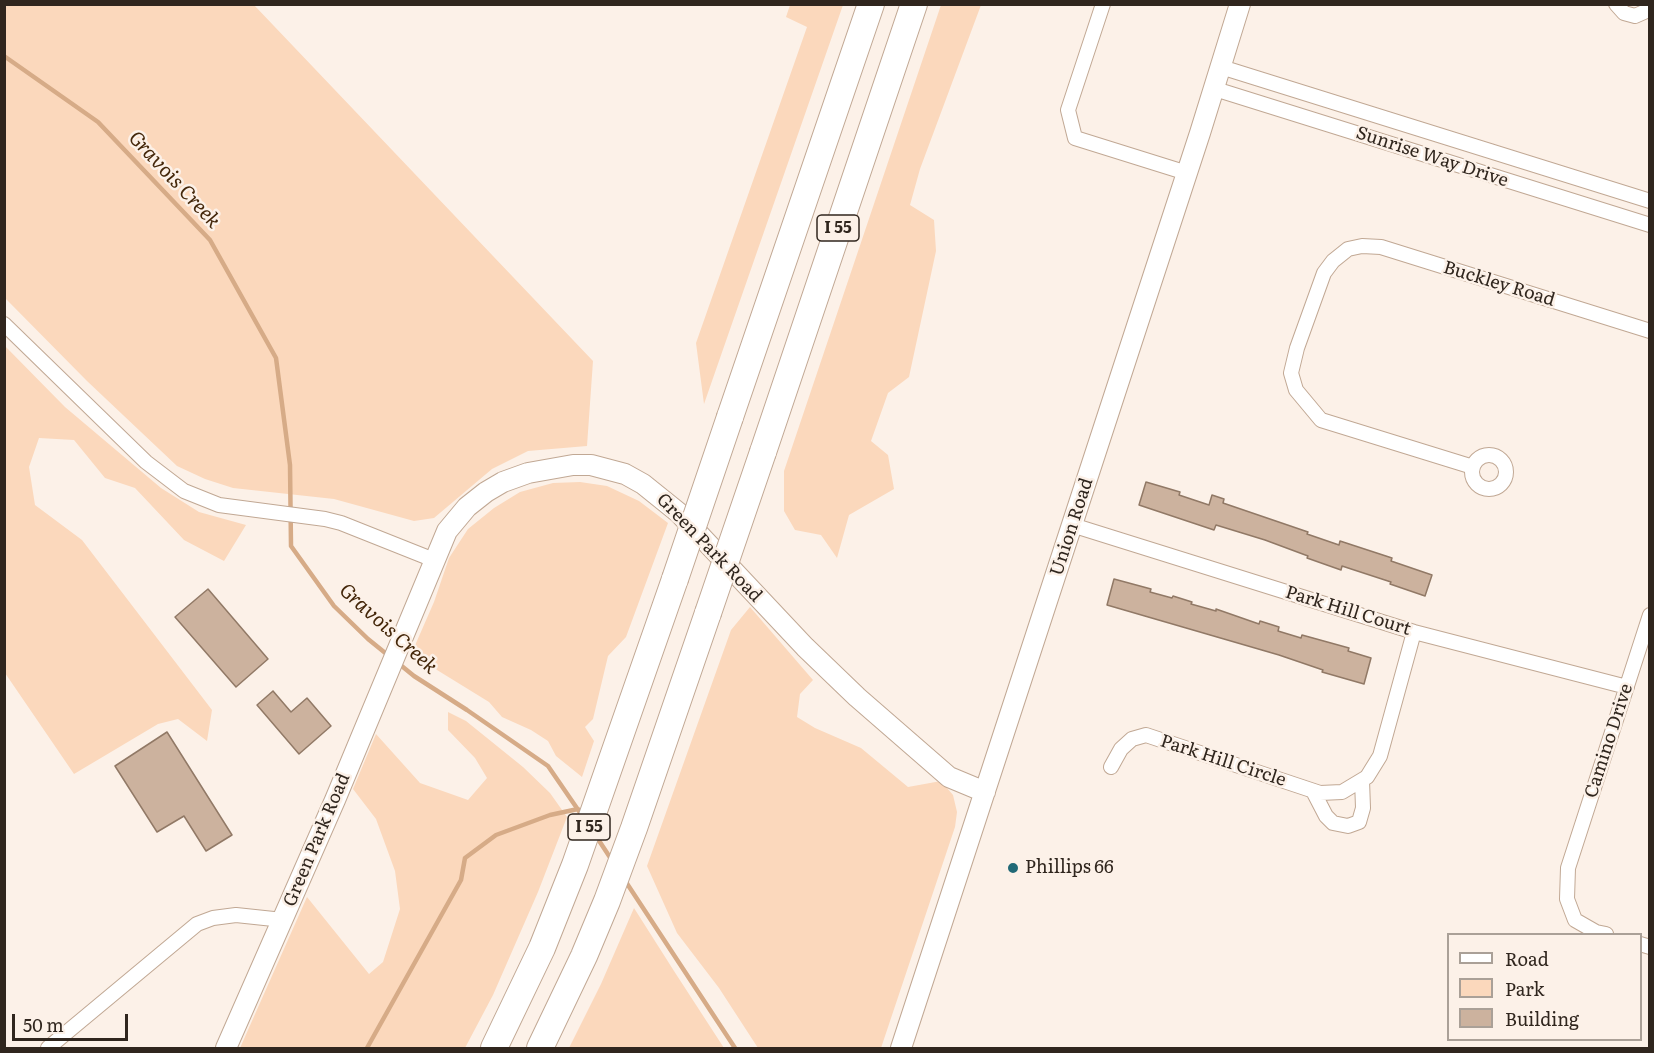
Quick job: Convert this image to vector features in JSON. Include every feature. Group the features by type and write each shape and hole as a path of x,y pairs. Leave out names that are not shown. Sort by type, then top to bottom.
{"highway":[{"name":"I 55","path":"494,1048 555,915 575,865 621,737 871,4"},
{"name":"I 55","path":"540,1048 584,956 607,901 650,782 914,4"}],"street":[{"path":"1103,4 1068,110 1075,138 1187,173"},
{"name":"Union Road","path":"901,1048 1215,89 1240,4"},
{"path":"1616,4 1624,13 1635,16 1650,7"},
{"name":"Sunrise Way Drive","path":"1221,67 1650,201"},
{"name":"Sunrise Way Drive","path":"1215,89 1650,225"},
{"name":"Buckley Road","path":"1473,467 1320,420 1296,390 1291,373 1297,348 1324,273 1333,261 1348,249 1362,246 1381,247 1650,331"},
{"path":"4,324 162,476 184,491 202,500 247,510 340,523 434,560"},
{"name":"Green Park Road","path":"226,1048 283,920 447,531 456,518 473,502 503,482 548,468 591,465 625,474 652,490 679,513 805,647 857,696 949,777 985,792"},
{"name":"Park Hill Court","path":"1072,525 1414,632 1626,687"},
{"name":"Camino Drive","path":"1601,933 1575,920 1567,900 1568,868 1650,615"},
{"name":"Park Hill Circle","path":"1111,767 1121,749 1132,739 1146,735 1313,791 1342,792 1367,777 1380,756 1414,632"},
{"path":"1313,791 1326,816 1333,823 1348,826 1359,822 1363,808 1362,780"},
{"path":"48,1048 197,924 213,918 236,915 283,920"}],"green space":[{"path":"4,5 254,5 593,361 587,446 528,451 492,469 434,518 414,521 334,499 233,488 205,479 177,466 87,381 5,298"},
{"path":"790,5 843,5 704,404 696,343 807,27 786,17"},
{"path":"941,5 981,5 920,169 910,205 934,220 936,251 909,377 888,393 871,441 888,455 894,489 849,515 837,558 821,535 795,530 784,511 784,471"},
{"path":"4,345 65,407 161,488 199,512 246,525 224,561 184,540 135,488 105,478 74,440 39,438 29,467 35,505 82,540 212,710 207,741 178,719 158,724 74,774 5,673"},
{"path":"580,482 607,486 639,501 668,523 626,637 608,656 593,719 585,727 594,741 582,777 556,756 548,741 531,730 502,717 489,702 437,670 413,650 434,602 449,558 468,529 494,508 520,492 553,483"},
{"path":"750,607 813,680 800,694 797,717 815,728 861,748 908,787 941,781 953,795 957,812 955,827 881,1048 758,1048 719,988 677,933 647,866 731,630"},
{"path":"448,712 466,721 523,767 550,793 567,817 538,892 493,995 465,1048 240,1048 307,897 369,974 383,962 400,909 395,871 376,819 353,789 376,734 420,783 468,800 487,778 475,758 448,730"},
{"path":"634,908 724,1048 569,1048 601,984"}],"building":[{"path":"1146,482 1180,492 1179,495 1209,505 1212,495 1224,499 1223,503 1308,532 1307,534 1339,545 1340,541 1392,558 1391,561 1432,575 1425,596 1342,566 1341,570 1265,540 1216,525 1214,530 1139,505"},
{"path":"1114,579 1259,624 1260,621 1279,627 1278,631 1301,638 1302,635 1349,648 1348,651 1371,658 1364,684 1322,672 1323,670 1279,655 1107,605"},
{"path":"208,589 268,659 236,687 175,617"},
{"path":"273,691 291,712 307,698 331,726 299,754 257,705"},
{"path":"167,732 232,835 206,851 184,816 157,832 115,766"}],"waterway":[{"name":"Gravois Creek","path":"4,56 98,122 210,240 276,358 290,465 291,546 334,606 389,656"},
{"name":"Gravois Creek","path":"398,663 548,766 583,817"},
{"path":"367,1048 461,880 465,858 496,835 550,815 578,809"},
{"name":"Gravois Creek","path":"596,836 613,862"},
{"name":"Gravois Creek","path":"624,879 735,1048"}],"place":[{"name":"Phillips 66","path":"1013,868"}]}
